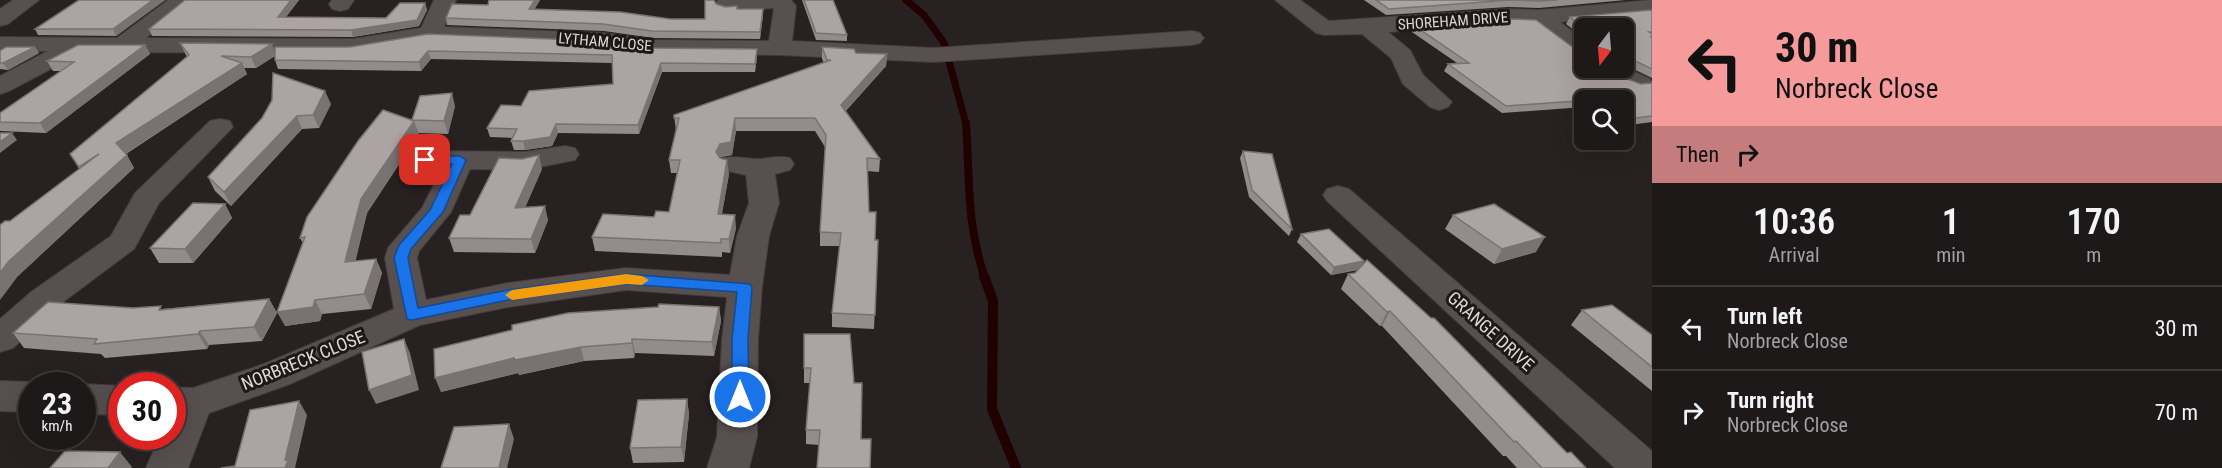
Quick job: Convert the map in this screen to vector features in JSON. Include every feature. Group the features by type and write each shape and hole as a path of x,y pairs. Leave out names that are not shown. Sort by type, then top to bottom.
{"street":[{"path":"2,16 28,0"},
{"path":"123,44 182,0"},
{"path":"430,33 445,0"},
{"name":"SHOREHAM DRIVE","path":"1286,0 1324,28 1368,27 1508,16 1539,17 1652,7"},
{"path":"1481,0 1508,16"},
{"path":"726,4 778,1 785,6 780,48"},
{"path":"1539,17 1574,43"},
{"name":"SHOREHAM DRIVE","path":"1368,27 1402,55 1412,79 1439,102"},
{"name":"LYTHAM CLOSE","path":"0,44 353,46 430,33 604,40 653,48 780,48 933,55 1192,38"},
{"name":"LYTHAM CLOSE","path":"0,86 78,45"},
{"path":"1628,78 1641,84"},
{"path":"0,339 43,300 123,242 146,199 220,127"},
{"path":"425,160 525,161 565,153"},
{"path":"412,315 401,258 404,248 436,212 460,160"},
{"path":"728,468 737,437 740,339 745,287 753,236 765,203 758,165"},
{"name":"GRANGE DRIVE","path":"1338,195 1642,468"},
{"name":"NORBRECK CLOSE","path":"186,402 277,374 412,315 508,295 626,279 745,287"},
{"path":"0,396 18,397"},
{"name":"NORBRECK CLOSE","path":"167,468 171,450"}],"building":[{"path":"79,0 153,0 113,29 35,29"},
{"path":"185,0 291,0 278,17 386,18 400,3 425,3 417,20 351,30 149,29"},
{"path":"489,0 535,0 529,9 620,12 670,19 705,19 705,0 714,0 716,4 725,7 737,6 737,9 763,9 760,32 652,31 603,24 446,18 452,4 488,5"},
{"path":"804,0 833,0 847,35 816,33"},
{"path":"1376,0 1511,0 1389,9"},
{"path":"1511,0 1558,0 1542,1"},
{"path":"1652,10 1652,32 1649,32 1652,34 1652,69 1634,60 1634,18 1574,18 1574,20 1570,17"},
{"path":"1511,19 1536,20 1574,48 1574,78 1624,78 1641,84 1652,83 1652,116 1634,117 1634,90 1574,90 1574,101 1506,106 1448,64 1469,63 1415,26"},
{"path":"428,34 602,41 652,48 757,49 755,64 661,63 638,125 556,124 550,137 523,141 511,141 517,129 487,128 501,105 521,106 529,91 613,84 612,55 428,51 419,62 275,60 275,47 350,47"},
{"path":"180,43 272,44 251,57 221,56 242,63 116,143 127,155 8,262 0,273 0,225 5,221 10,221 99,154 79,167 70,154 189,55"},
{"path":"78,45 145,45 40,123 0,122 0,113 74,62 47,61"},
{"path":"6,47 35,47 0,63 0,51"},
{"path":"822,47 854,49 856,53 887,54 841,105 880,159 867,158 869,212 876,212 875,240 878,240 875,315 832,313 841,233 820,232 826,135 815,118 735,118 731,142 720,144 716,152 720,158 727,160 718,214 735,215 729,239 721,239 721,243 592,237 603,214 654,217 656,211 669,212 680,160 669,160 679,118 674,118 674,115 831,60 827,60"},
{"path":"273,73 325,91 313,115 297,116 224,192 208,177 262,118 272,100"},
{"path":"452,93 444,121 412,120 420,96"},
{"path":"383,110 414,121 361,199 345,262 376,259 364,294 315,300 313,307 277,312 305,237 300,238 307,217 358,141"},
{"path":"0,133 12,133 0,142"},
{"path":"1243,151 1272,154 1292,229 1252,190"},
{"path":"539,155 515,208 545,206 531,239 449,238 460,215 470,215 499,158 522,159"},
{"path":"193,203 225,204 185,249 150,248"},
{"path":"1494,204 1545,237 1502,249 1453,215"},
{"path":"1329,229 1364,261 1334,267 1301,234"},
{"path":"1367,260 1431,318 1434,318 1567,453 1571,452 1586,468 1542,468 1516,441 1514,442 1390,311 1387,312 1348,274 1355,273"},
{"path":"269,299 254,327 94,344 97,339 13,333 48,302 133,308 161,306 159,310"},
{"path":"659,304 719,307 712,342 632,339 632,343 581,347 515,360 514,358 435,378 434,349 512,330 512,325 568,313 658,307"},
{"path":"1612,305 1652,335 1652,367 1582,310"},
{"path":"804,334 850,334 854,383 862,383 861,439 871,439 870,468 817,468 820,430 806,430 811,368 804,368"},
{"path":"404,339 412,375 369,390 362,352"},
{"path":"687,399 681,447 630,448 638,400"},
{"path":"299,401 285,468 221,468 235,466 250,410"},
{"path":"509,424 499,468 441,468 454,427"},
{"path":"65,451 120,452 108,468 50,468"}],"waterway":[{"path":"906,0 924,15 944,43 966,124"},
{"path":"966,123 972,220 985,278"},
{"path":"984,276 993,301 992,409 1016,468"}],"slow traffic":[{"path":"512,295 626,279 642,280"}],"route":[{"path":"425,160 460,160 436,212 404,248 401,258 412,315 508,295 626,279 745,287 740,339 740,397"}]}
